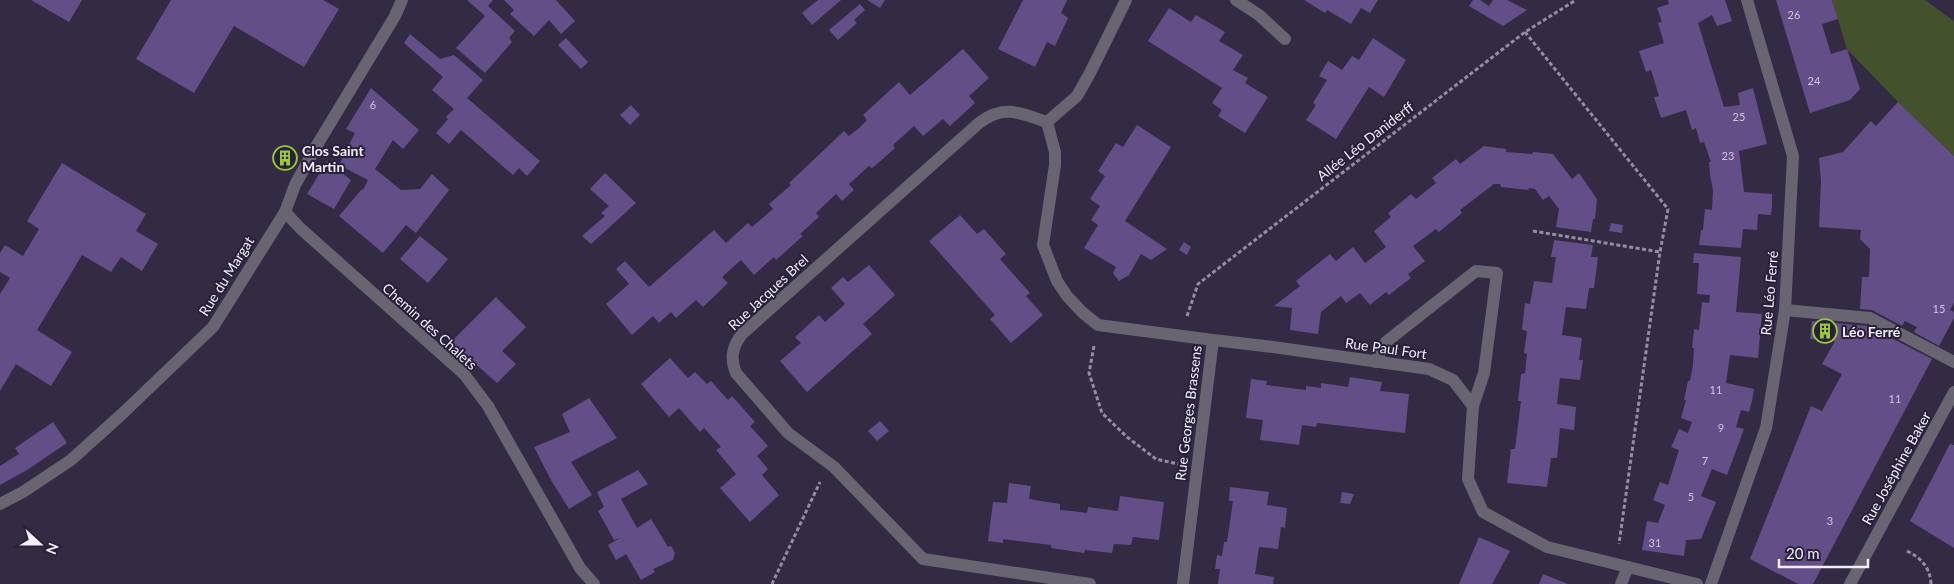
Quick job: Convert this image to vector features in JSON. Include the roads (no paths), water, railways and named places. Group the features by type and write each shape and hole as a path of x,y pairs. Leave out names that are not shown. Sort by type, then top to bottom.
{"street":[{"name":"Rue du Margat","path":"0,504 23,492 71,460 122,414 212,326 284,212 296,184 317,145 395,16 402,0"},
{"path":"1047,122 1078,96 1126,0"},
{"path":"1236,0 1259,15 1285,39"},
{"name":"Rue Léo Ferré","path":"1711,584 1766,428 1784,310 1793,156 1747,0"},
{"name":"Rue Jacques Brel","path":"1047,122 1018,112 1008,111 993,114 978,123 742,334 735,343 732,364 736,373 788,433 834,467 923,560 1090,584"},
{"name":"Rue Georges Brassens","path":"1047,122 1055,152 1055,165 1043,245 1057,280 1067,296 1098,325 1213,340 1183,584"},
{"name":"Chemin des Chalets","path":"284,212 301,230 464,374 488,406 580,568 594,584"},
{"path":"1374,362 1386,342 1476,271 1497,273 1484,373 1473,406 1468,479 1483,512 1547,547 1697,584"},
{"path":"1784,310 1870,318 1954,362"},
{"name":"Rue Paul Fort","path":"1213,340 1429,369 1453,380 1473,406"},
{"name":"Rue Joséphine Baker","path":"1850,584 1954,392"},
{"path":"1621,584 1628,567"}],"place":[{"name":"Clos Saint Martin","path":"285,158"},
{"name":"Léo Ferré","path":"1825,331"}]}
